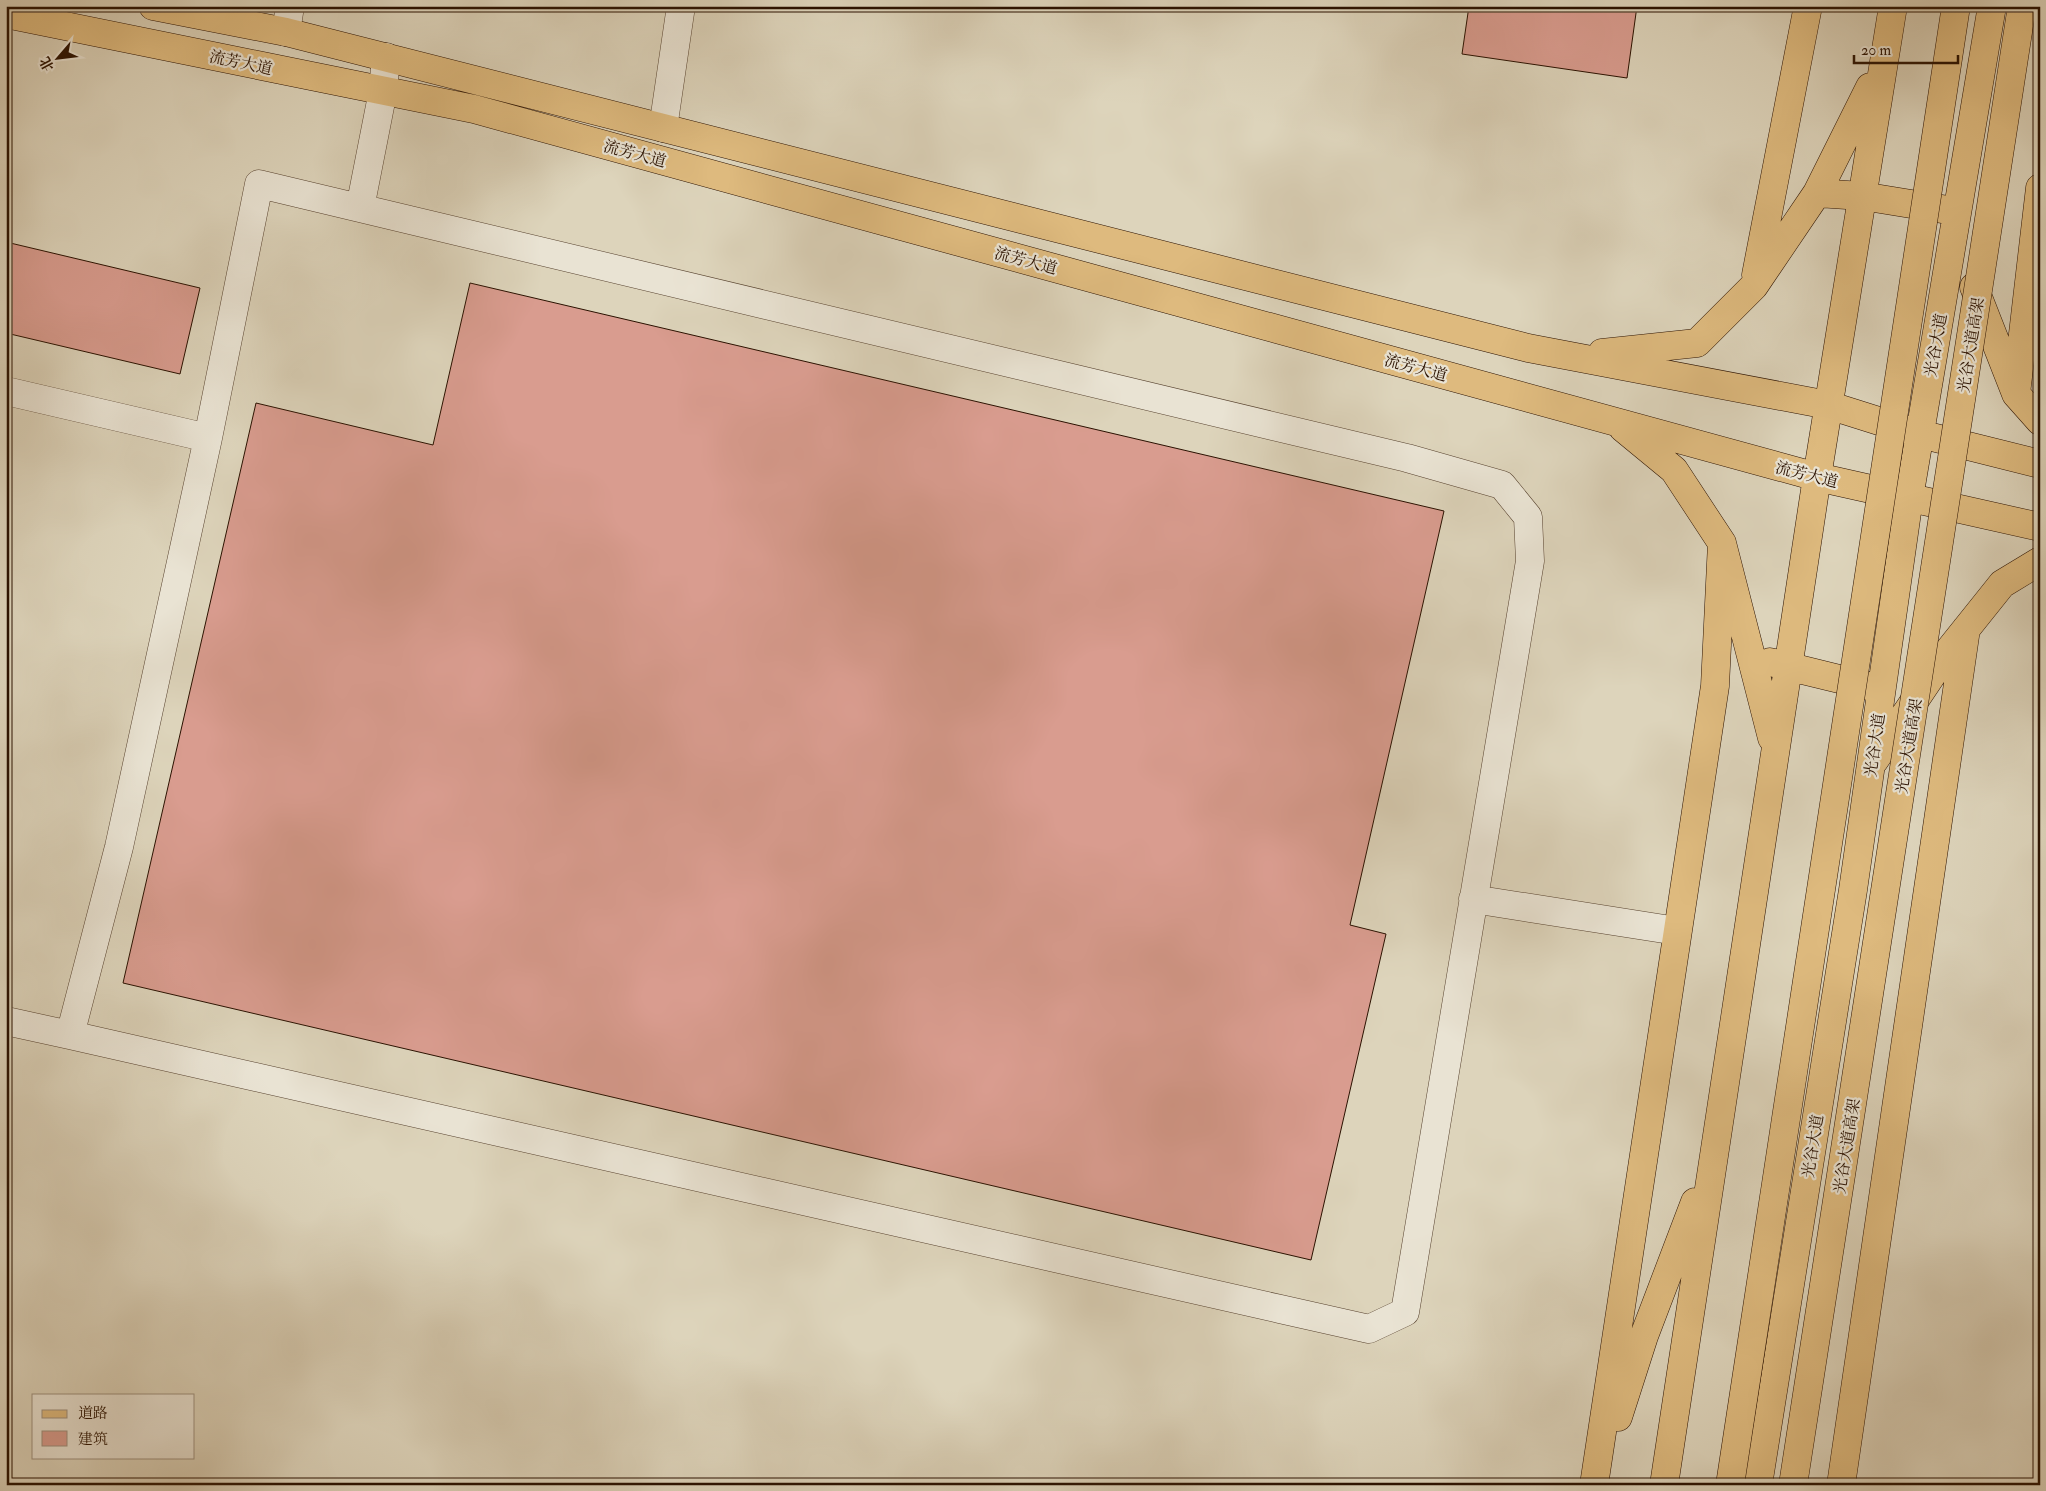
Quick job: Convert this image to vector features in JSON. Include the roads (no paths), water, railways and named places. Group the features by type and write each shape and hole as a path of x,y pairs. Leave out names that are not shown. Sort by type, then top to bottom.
{"main road":[{"name":"流芳大道","path":"154,6 288,19 386,57 1528,348 1828,405 1920,434 2040,464"},
{"path":"1754,286 1808,6"},
{"path":"1664,1485 1828,405 1893,6"},
{"path":"1730,1485 1956,6"},
{"name":"光谷大道","path":"1758,1485 1871,766 1920,434 1992,6"},
{"name":"光谷大道高架","path":"1793,1485 2022,6"},
{"name":"流芳大道","path":"6,14 474,109 1817,477 2040,527"},
{"path":"1572,356 1697,343 1754,286 1817,193 1884,57"},
{"path":"2016,394 2040,188"},
{"path":"1817,193 1862,196 1955,224 2016,394 2040,421"},
{"path":"1527,397 1626,429 1674,470 1722,543 1775,750"},
{"path":"1595,1485 1714,686 1722,543"},
{"path":"1871,766 1946,654 2002,584 2040,561"},
{"path":"1840,1485 1966,629"},
{"path":"1752,658 1917,698"},
{"path":"1595,1485 1644,1336 1714,1154"}],"lane":[{"path":"663,128 681,6"},
{"path":"360,208 383,91 386,57"},
{"path":"6,1021 1369,1329 1405,1312 1530,561 1528,517 1502,485 1407,458 259,184 208,438 119,847 70,1035"},
{"path":"6,391 208,438"},
{"path":"1473,899 1678,931"}]}
